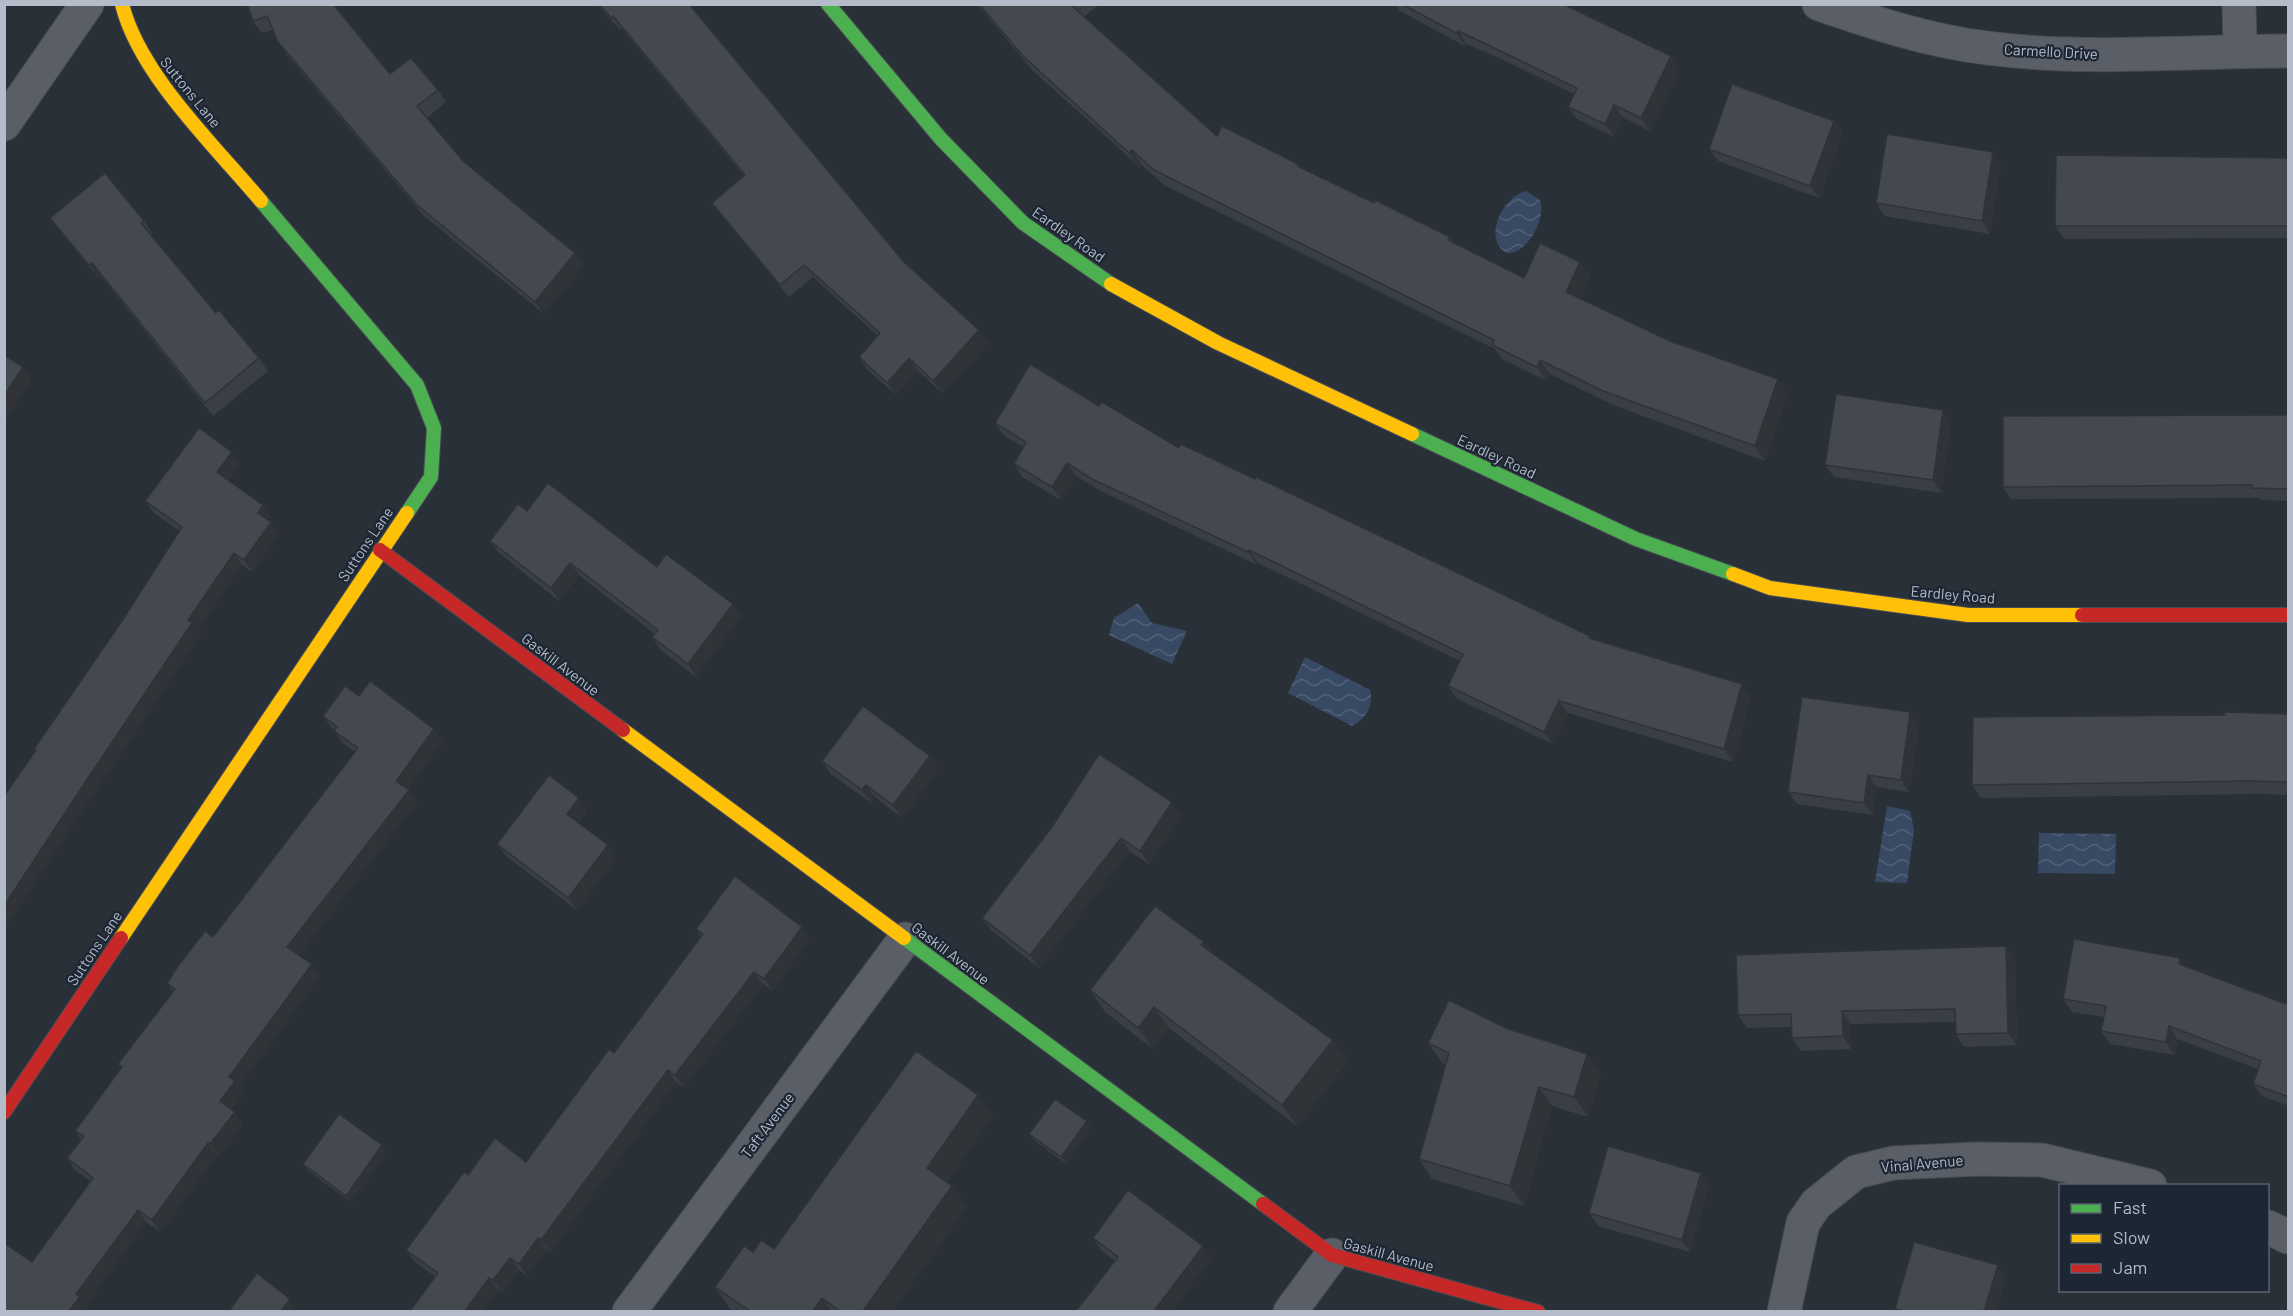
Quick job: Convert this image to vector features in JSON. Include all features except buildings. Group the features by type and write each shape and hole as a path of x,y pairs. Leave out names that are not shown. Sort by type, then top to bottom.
{"street":[{"path":"4,123 87,4"},
{"name":"Suttons Lane","path":"4,1112 431,477 434,428 417,385 152,72 127,25 122,4"},
{"name":"Eardley Road","path":"828,4 941,139 1023,223 1124,293 1218,343 1636,539 1770,588 1968,615 2289,615"},
{"name":"Carmello Drive","path":"1819,4 1899,31 1986,48 2072,55 2289,51"},
{"path":"2239,4 2240,51"},
{"name":"Gaskill Avenue","path":"380,550 1332,1255 1538,1311"},
{"name":"Taft Avenue","path":"629,1311 905,939"},
{"name":"Vinal Avenue","path":"1784,1311 1803,1223 1816,1204 1856,1172 1893,1163 1977,1159 2042,1160 2146,1184"},
{"path":"2269,1228 2289,1238"},
{"path":"1290,1311 1332,1255"}],"water":[{"path":"1526,191 1540,200 1541,216 1528,242 1514,252 1506,253 1499,246 1496,237 1498,218 1510,201"},
{"path":"1138,603 1152,623 1187,631 1172,664 1109,635 1114,618"},
{"path":"1305,657 1370,690 1370,706 1361,720 1352,726 1288,693"},
{"path":"1887,806 1910,811 1914,830 1907,883 1875,882"},
{"path":"2039,833 2116,834 2115,874 2038,873"}],"traffic: fast":[{"path":"828,4 941,139 1023,223 1111,284"},
{"path":"261,201 417,385 434,428 431,477 407,513"},
{"path":"1412,434 1636,539 1733,574"},
{"path":"904,938 1263,1204"}],"traffic: slow":[{"path":"122,4 144,57 161,83 201,133 261,201"},
{"path":"1111,284 1218,343 1412,434"},
{"path":"121,938 407,513"},
{"path":"1733,574 1770,588 1968,615 2082,615"},
{"path":"623,730 904,938"}],"traffic: jam":[{"path":"380,550 623,730"},
{"path":"2082,615 2288,615"},
{"path":"4,1112 121,938"},
{"path":"1263,1204 1332,1255 1538,1312"}]}
